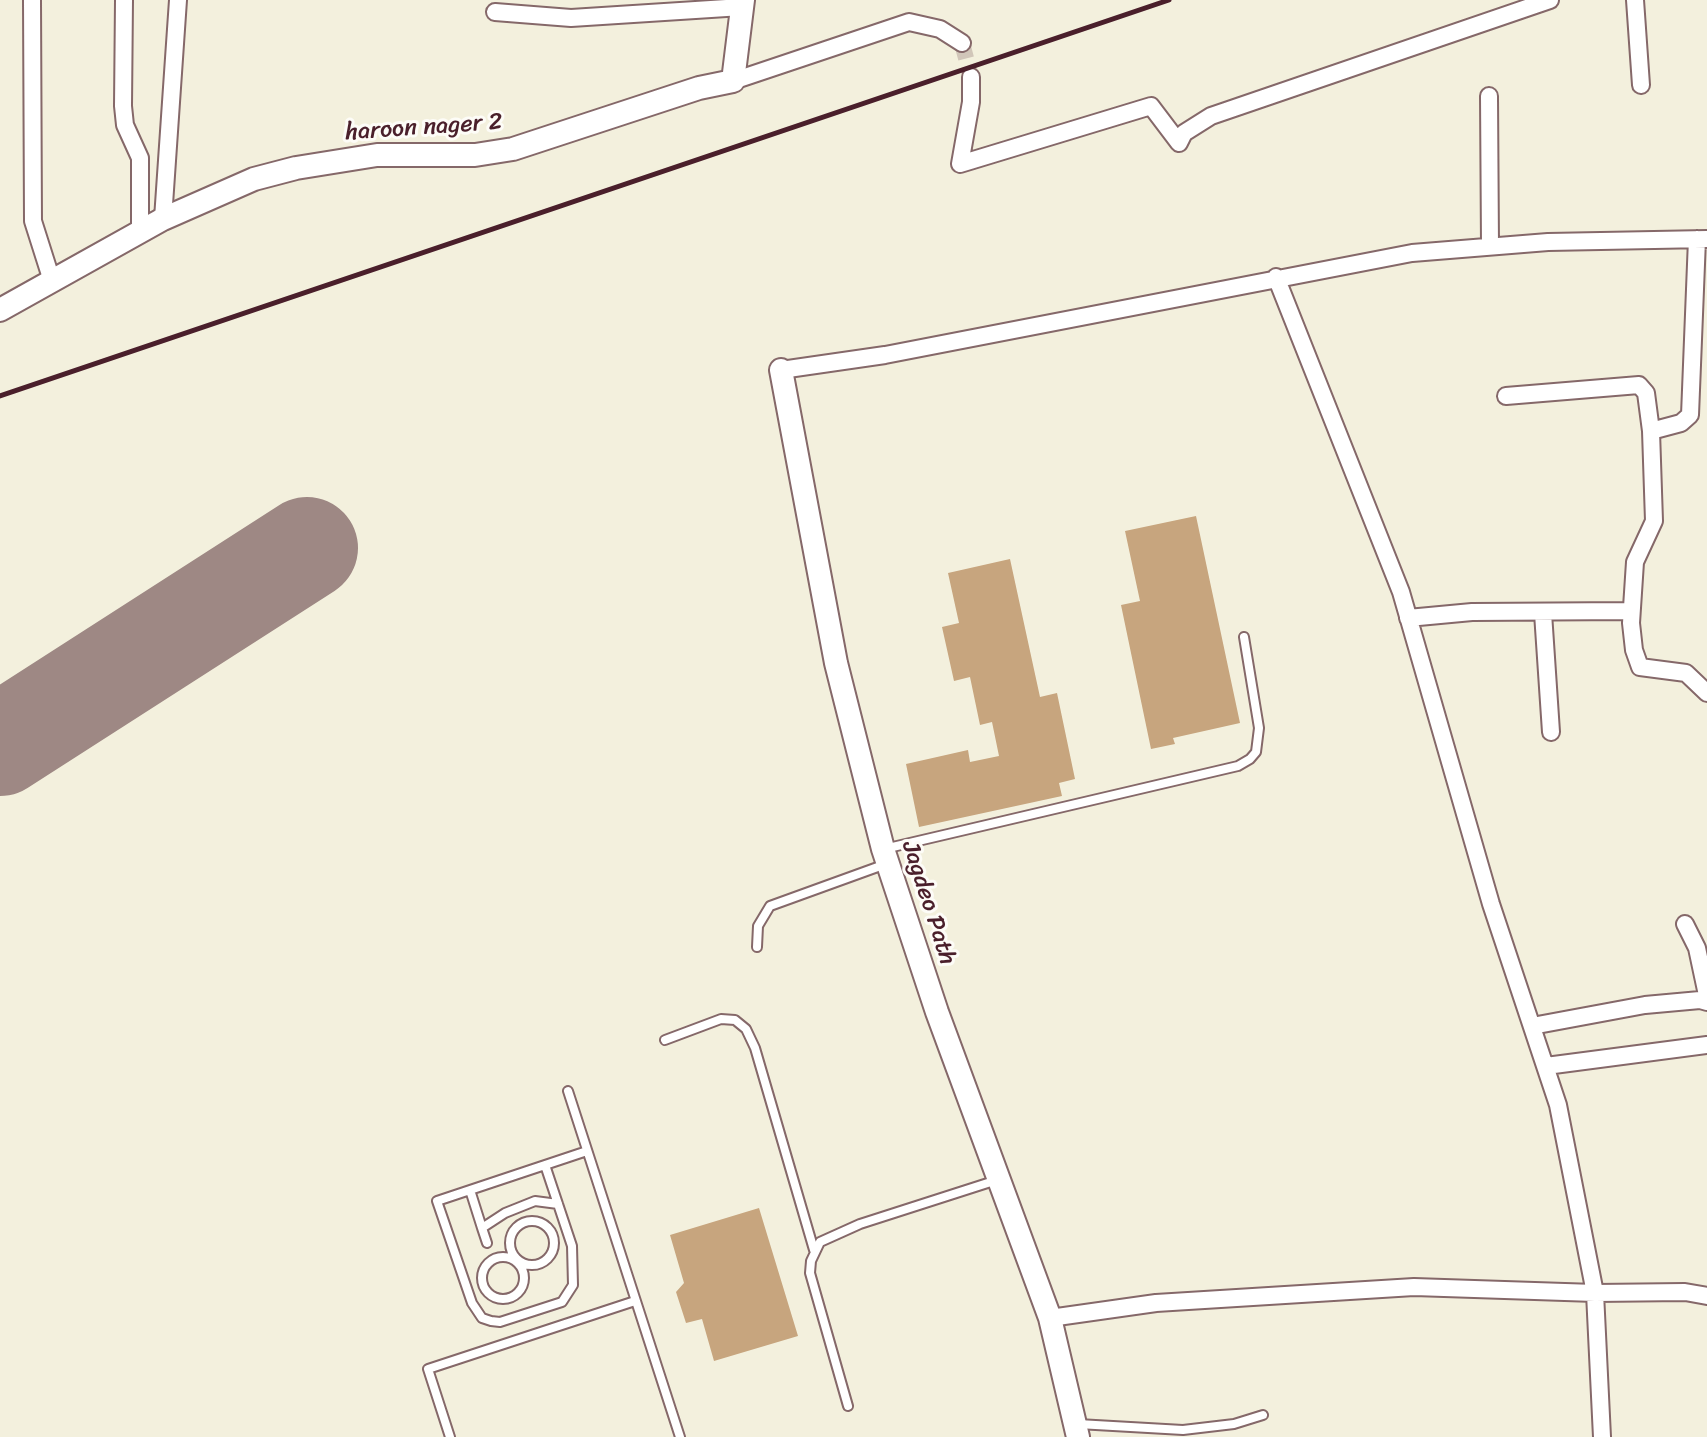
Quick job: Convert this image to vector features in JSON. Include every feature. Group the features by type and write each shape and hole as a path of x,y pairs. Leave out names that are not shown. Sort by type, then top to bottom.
{"main road":[{"path":"733,81 743,3"},
{"name":"haroon nager 2","path":"0,310 163,219 234,186 296,168 377,155 475,155 513,149 699,88 733,81"},
{"name":"Jagdeo Path","path":"781,370 836,663 885,856 1050,1318 1077,1430"}],"street":[{"path":"32,0 33,221 52,281"},
{"path":"124,0 123,106 125,125 140,158 140,232"},
{"path":"163,219 178,0"},
{"path":"971,77 971,102 960,164 1151,106 1179,143 1184,133 1211,116 1550,0"},
{"path":"1635,0 1641,85"},
{"path":"495,12 571,18 743,3"},
{"path":"733,81 909,22 940,29 962,43"},
{"path":"1489,96 1490,246"},
{"path":"781,370 885,355 1412,253 1490,246 1702,239 1690,415 1681,423 1651,431"},
{"path":"1276,277 1387,552 1487,892 1546,1066 1567,1141 1595,1293 1602,1437"},
{"path":"1506,396 1639,385 1646,393 1651,431 1654,521 1635,562 1631,611 1634,650 1640,667 1686,673 1707,693"},
{"path":"1408,618 1472,612 1631,611"},
{"path":"1543,613 1551,732"},
{"path":"1685,924 1697,948 1707,995"},
{"path":"1532,1026 1645,1005 1682,1000 1707,1002"},
{"path":"1546,1066 1707,1045"},
{"path":"1050,1318 1156,1303 1377,1288 1685,1292 1707,1296"}],"lane":[{"path":"757,947 758,926 770,906 885,856 1238,766 1250,759 1256,752 1259,728 1244,637"},
{"path":"665,1040 721,1019 735,1020 746,1029 814,1250 810,1273 848,1406"},
{"path":"568,1091 680,1437"},
{"path":"545,1165 569,1235 575,1272 573,1285 562,1302 500,1322 482,1318 472,1303 437,1201 545,1165 587,1151"},
{"path":"814,1250 820,1242 846,1230 998,1179"},
{"path":"470,1190 487,1243"},
{"path":"482,1228 535,1201 558,1204"},
{"path":"554,1240 541,1223 520,1224 510,1243 517,1261 523,1277 520,1290 508,1298 488,1293 482,1281 488,1263 500,1257 517,1261 540,1263 551,1254 554,1240"},
{"path":"554,1240 569,1235"},
{"path":"450,1437 428,1369 635,1301"},
{"path":"1077,1430 1208,1429 1263,1415"}],"building":[{"path":"1196,516 1240,723 1173,738 1175,744 1151,749 1121,605 1140,601 1125,531"},
{"path":"1010,559 1040,697 1057,693 1075,779 1059,783 1062,796 919,827 906,764 968,750 970,762 999,756 992,722 980,725 970,677 954,681 942,627 959,623 948,573"},
{"path":"759,1208 798,1336 714,1361 702,1319 686,1323 676,1292 684,1283 670,1235"}],"runway":[{"path":"0,745 307,548"}],"tunnel":[{"path":"962,43 971,77"}],"railway":[{"path":"0,396 1169,0"}]}
